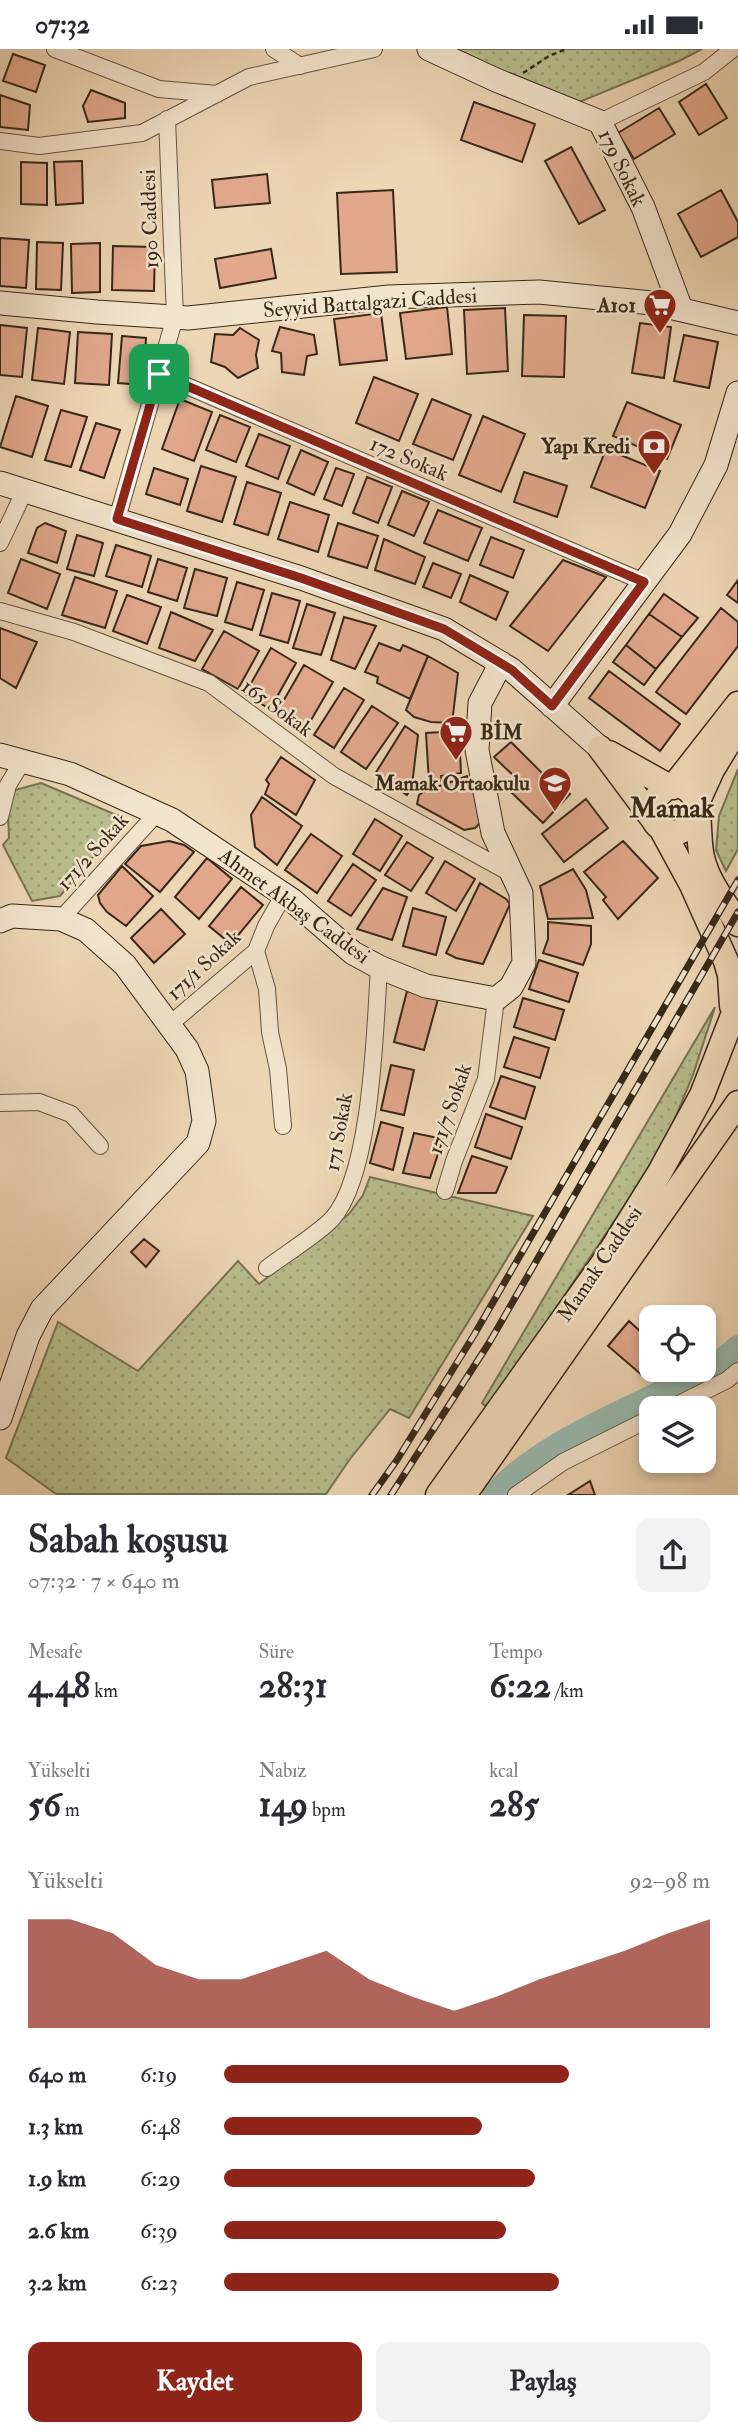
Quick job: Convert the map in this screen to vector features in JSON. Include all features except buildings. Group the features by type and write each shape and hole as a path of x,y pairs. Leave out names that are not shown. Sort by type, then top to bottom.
{"main road":[{"path":"671,787 738,704"},
{"path":"738,727 712,770 697,807 695,819 684,831 668,832 652,815 653,801 663,789 684,788 690,792 697,807 698,837 707,873 738,924"},
{"path":"600,748 671,787"},
{"name":"Mamak Caddesi","path":"438,1495 604,1262 649,1191 702,1095 735,1011 726,961 692,885 659,825 600,748"},
{"name":"Mamak Caddesi","path":"464,1495 738,1103"}],"street":[{"path":"55,49 159,89 218,94"},
{"path":"274,49 300,66"},
{"path":"0,141 39,146 142,133 250,77 374,49"},
{"name":"179 Sokak","path":"429,49 600,122 643,207 681,309"},
{"path":"600,122 704,72 733,49"},
{"name":"190 Caddesi","path":"117,519 175,317 167,119"},
{"name":"Seyyid Battalgazi Caddesi","path":"0,303 188,318 389,297 540,292 652,303 738,323"},
{"name":"172 Sokak","path":"159,374 644,582"},
{"path":"552,706 680,534 716,465 738,393"},
{"path":"0,483 301,578 444,629 512,670 600,748"},
{"path":"0,543 24,490"},
{"name":"165 Sokak","path":"0,611 74,632 209,683 334,776 512,874"},
{"path":"496,999 511,986 524,963 521,893 492,833 477,750 480,703 501,663"},
{"path":"0,817 11,759"},
{"name":"Ahmet Akbaş Caddesi","path":"11,759 70,774 172,820 292,900 354,953 379,967 426,986 496,999"},
{"name":"171/2 Sokak","path":"61,919 157,813"},
{"name":"171/1 Sokak","path":"169,1025 256,951 283,896"},
{"path":"0,921 12,916 61,919 86,930 125,965 187,1049 197,1071 204,1121 198,1143 42,1309 28,1336 0,1417"},
{"path":"256,951 267,989 283,1126"},
{"name":"171 Sokak","path":"267,1268 331,1220 348,1195 362,1142 373,1051 379,967"},
{"name":"171/7 Sokak","path":"445,1191 486,1079 496,999"},
{"path":"0,1103 40,1103 71,1114 100,1146"},
{"path":"695,1396 727,1380 738,1371"},
{"path":"516,1495 563,1462 639,1424"}],"path":[{"path":"506,84 549,56 566,49"}],"green space":[{"path":"451,49 702,49 577,103"},
{"path":"738,769 738,849 726,871 716,850 719,816"},
{"path":"41,783 119,816 122,823 60,896 32,901 3,845 9,838 8,814 15,790"},
{"path":"715,1007 693,1075 671,1128 638,1186 488,1409 482,1403"},
{"path":"370,1177 533,1216 409,1418 390,1409 326,1494 56,1494 6,1458 58,1322 138,1371 238,1261 259,1284 349,1214 363,1195"}],"waterway":[{"path":"494,1495 511,1478 551,1449 703,1372 738,1347"}],"railway":[{"path":"372,1495 397,1460 474,1335 738,880"},
{"path":"391,1495 489,1343 738,912"}],"place":[{"name":"A101","path":"660,335"},
{"name":"Yapı Kredi","path":"654,476"},
{"name":"BİM","path":"456,762"},
{"name":"Mamak Ortaokulu","path":"555,813"}],"district":[{"name":"Mamak","path":"672,808"}],"route":[{"path":"159,374 644,582 552,706 512,670 444,629 301,578 117,519 159,374"}]}
